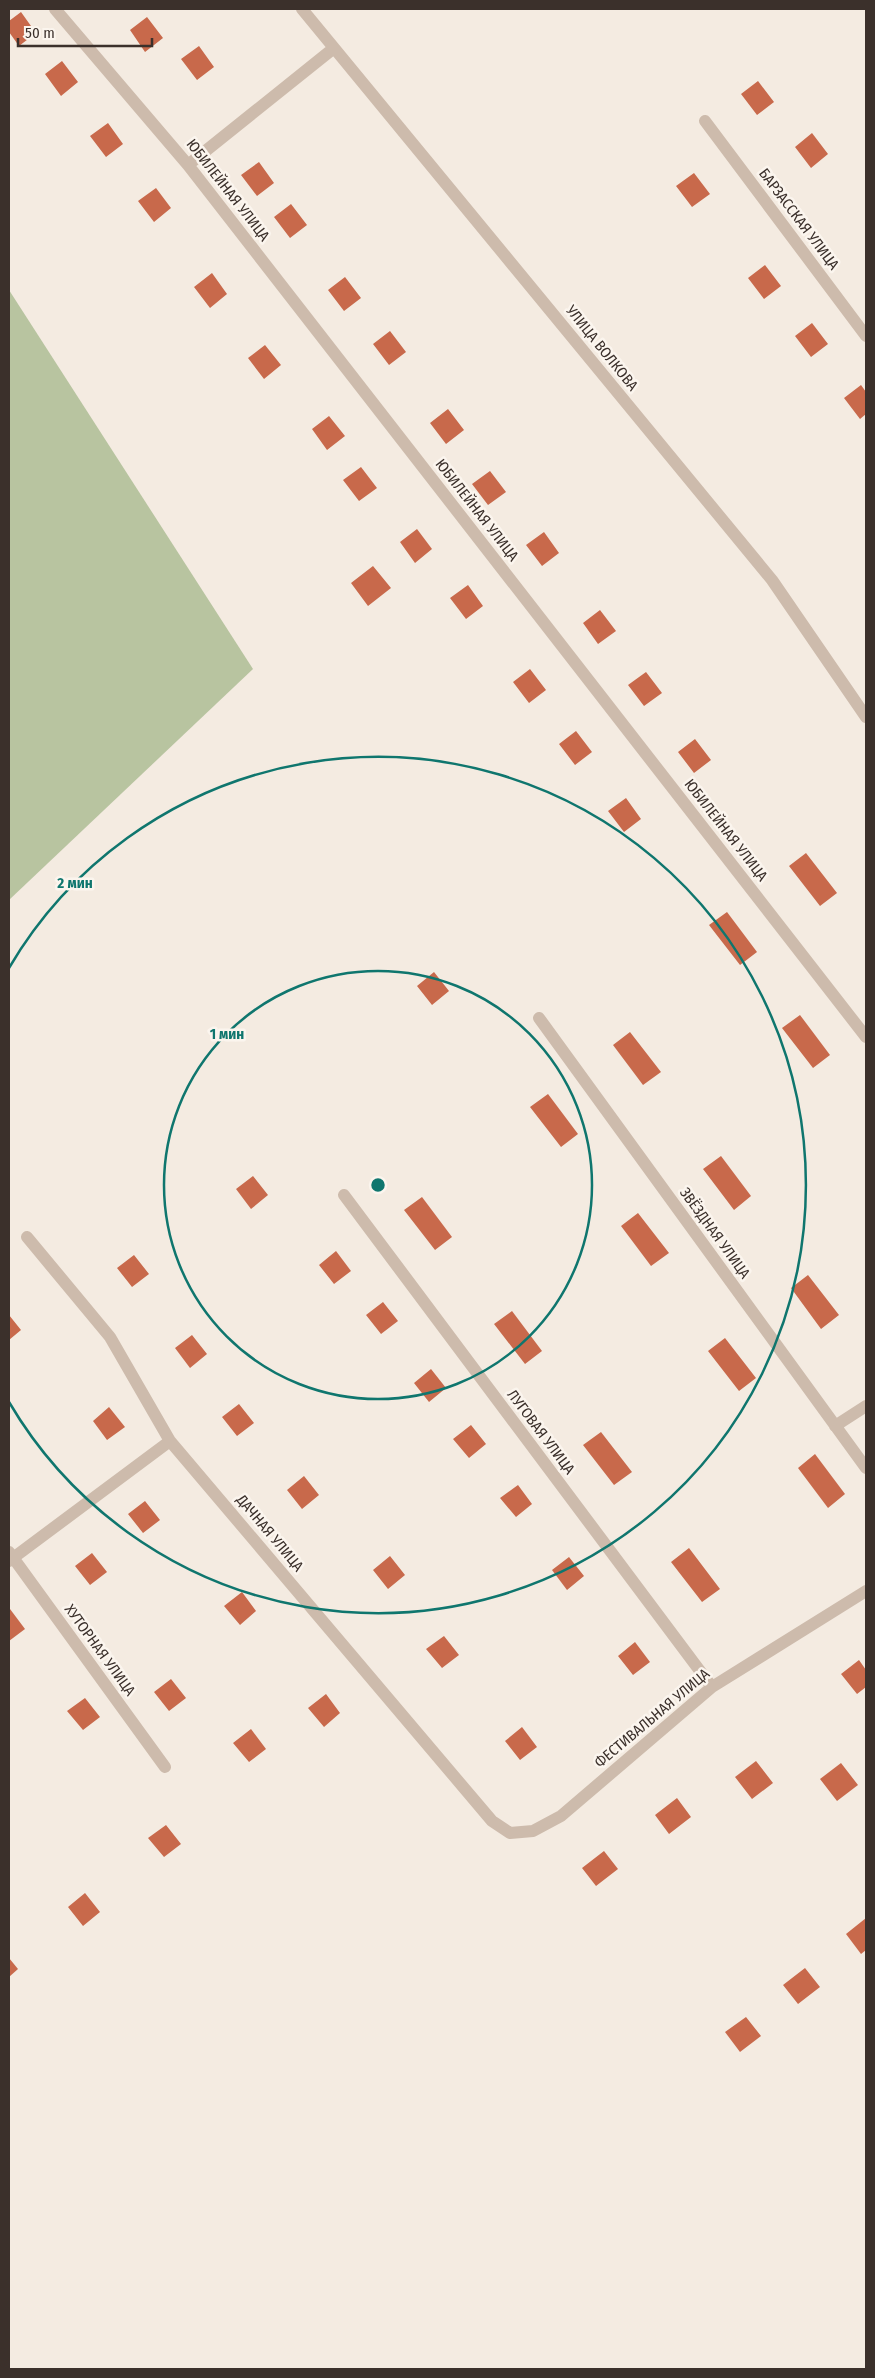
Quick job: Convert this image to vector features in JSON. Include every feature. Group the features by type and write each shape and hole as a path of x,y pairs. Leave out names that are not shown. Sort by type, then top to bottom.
{"street":[{"name":"ЮБИЛЕЙНАЯ УЛИЦА","path":"55,9 188,165 866,1037"},
{"name":"УЛИЦА ВОЛКОВА","path":"302,9 772,580 866,717"},
{"path":"188,165 334,48"},
{"name":"БАРЗАССКАЯ УЛИЦА","path":"705,121 866,336"},
{"name":"ЗВЁЗДНАЯ УЛИЦА","path":"539,1018 866,1468"},
{"name":"ЛУГОВАЯ УЛИЦА","path":"344,1196 712,1687"},
{"name":"ДАЧНАЯ УЛИЦА","path":"28,1237 110,1337 170,1441 492,1821 510,1833"},
{"path":"835,1426 866,1406"},
{"path":"10,1557 170,1441"},
{"name":"ХУТОРНАЯ УЛИЦА","path":"10,1557 165,1767"},
{"name":"ФЕСТИВАЛЬНАЯ УЛИЦА","path":"510,1833 533,1831 561,1816 712,1687 866,1591"}],"green space":[{"path":"9,290 253,669 9,900"}],"building":[{"path":"21,12 36,33 19,46 9,32 9,21"},
{"path":"147,17 163,38 145,52 130,30"},
{"path":"199,46 214,67 197,80 181,59"},
{"path":"62,61 78,82 61,96 45,74"},
{"path":"758,81 774,102 757,115 741,94"},
{"path":"108,123 123,144 106,157 90,136"},
{"path":"812,133 828,154 811,168 795,147"},
{"path":"259,162 274,183 257,196 241,175"},
{"path":"694,173 710,194 692,207 676,186"},
{"path":"156,188 171,208 154,222 138,201"},
{"path":"291,204 307,225 290,238 274,217"},
{"path":"765,265 781,286 764,299 748,278"},
{"path":"212,273 227,294 210,308 194,287"},
{"path":"345,277 361,298 344,311 328,290"},
{"path":"812,323 828,344 811,357 795,336"},
{"path":"390,331 406,352 389,365 373,344"},
{"path":"265,345 281,365 264,379 248,358"},
{"path":"861,385 866,392 866,414 860,419 844,398"},
{"path":"448,409 464,430 446,444 430,423"},
{"path":"329,416 345,436 327,450 312,429"},
{"path":"361,467 377,488 359,501 343,480"},
{"path":"490,471 506,492 488,505 472,484"},
{"path":"417,529 432,549 415,563 400,542"},
{"path":"544,532 559,553 542,566 526,545"},
{"path":"373,566 391,588 368,606 351,583"},
{"path":"468,585 483,606 466,619 450,598"},
{"path":"600,610 616,631 598,644 583,623"},
{"path":"530,669 546,690 529,703 513,682"},
{"path":"646,672 662,693 644,706 628,685"},
{"path":"576,731 592,752 575,765 559,744"},
{"path":"695,739 711,760 694,773 678,752"},
{"path":"626,798 641,819 624,832 608,811"},
{"path":"806,853 837,893 820,906 789,866"},
{"path":"727,912 757,952 740,965 709,925"},
{"path":"434,972 449,991 432,1005 417,986"},
{"path":"800,1015 830,1055 813,1068 782,1028"},
{"path":"630,1032 661,1072 643,1085 613,1045"},
{"path":"548,1094 578,1134 561,1147 530,1107"},
{"path":"721,1156 751,1196 734,1210 703,1169"},
{"path":"253,1176 268,1195 251,1209 236,1189"},
{"path":"422,1197 452,1237 435,1250 404,1210"},
{"path":"638,1213 669,1253 651,1266 621,1226"},
{"path":"336,1251 351,1271 334,1284 319,1265"},
{"path":"134,1255 149,1274 132,1287 117,1268"},
{"path":"808,1275 839,1315 821,1329 791,1288"},
{"path":"383,1302 398,1321 381,1334 366,1315"},
{"path":"512,1311 542,1351 525,1364 494,1324"},
{"path":"9,1315 21,1330 9,1340"},
{"path":"192,1335 207,1354 190,1368 175,1348"},
{"path":"725,1338 756,1378 739,1391 708,1351"},
{"path":"431,1369 446,1388 429,1402 414,1383"},
{"path":"239,1404 254,1423 237,1436 222,1417"},
{"path":"109,1407 125,1427 107,1440 93,1421"},
{"path":"471,1425 486,1444 469,1458 453,1439"},
{"path":"601,1432 632,1472 614,1485 583,1445"},
{"path":"815,1454 845,1494 828,1508 798,1468"},
{"path":"304,1476 319,1495 302,1509 287,1490"},
{"path":"518,1485 532,1504 516,1517 500,1498"},
{"path":"145,1501 160,1520 143,1533 128,1514"},
{"path":"689,1548 720,1589 702,1602 671,1562"},
{"path":"92,1553 107,1572 90,1585 75,1566"},
{"path":"390,1556 405,1575 388,1589 373,1570"},
{"path":"569,1557 584,1576 567,1590 552,1570"},
{"path":"242,1592 256,1611 240,1625 224,1606"},
{"path":"9,1610 25,1629 9,1641"},
{"path":"444,1636 459,1655 442,1668 426,1649"},
{"path":"635,1642 650,1662 633,1675 618,1656"},
{"path":"859,1660 866,1670 866,1687 857,1694 841,1674"},
{"path":"171,1679 186,1698 169,1711 154,1692"},
{"path":"326,1694 340,1713 324,1727 308,1708"},
{"path":"85,1698 100,1717 83,1730 67,1711"},
{"path":"522,1727 537,1747 520,1760 505,1741"},
{"path":"251,1729 266,1749 249,1762 233,1743"},
{"path":"756,1761 773,1783 752,1799 735,1777"},
{"path":"841,1763 858,1785 837,1801 820,1779"},
{"path":"677,1798 691,1817 669,1834 655,1815"},
{"path":"166,1825 181,1844 164,1857 148,1838"},
{"path":"604,1851 618,1869 596,1886 582,1868"},
{"path":"85,1893 100,1912 83,1926 68,1907"},
{"path":"866,1918 866,1950 861,1954 846,1934"},
{"path":"9,1958 18,1969 9,1977"},
{"path":"805,1968 820,1987 798,2004 783,1985"},
{"path":"746,2017 761,2036 740,2052 725,2032"}]}
